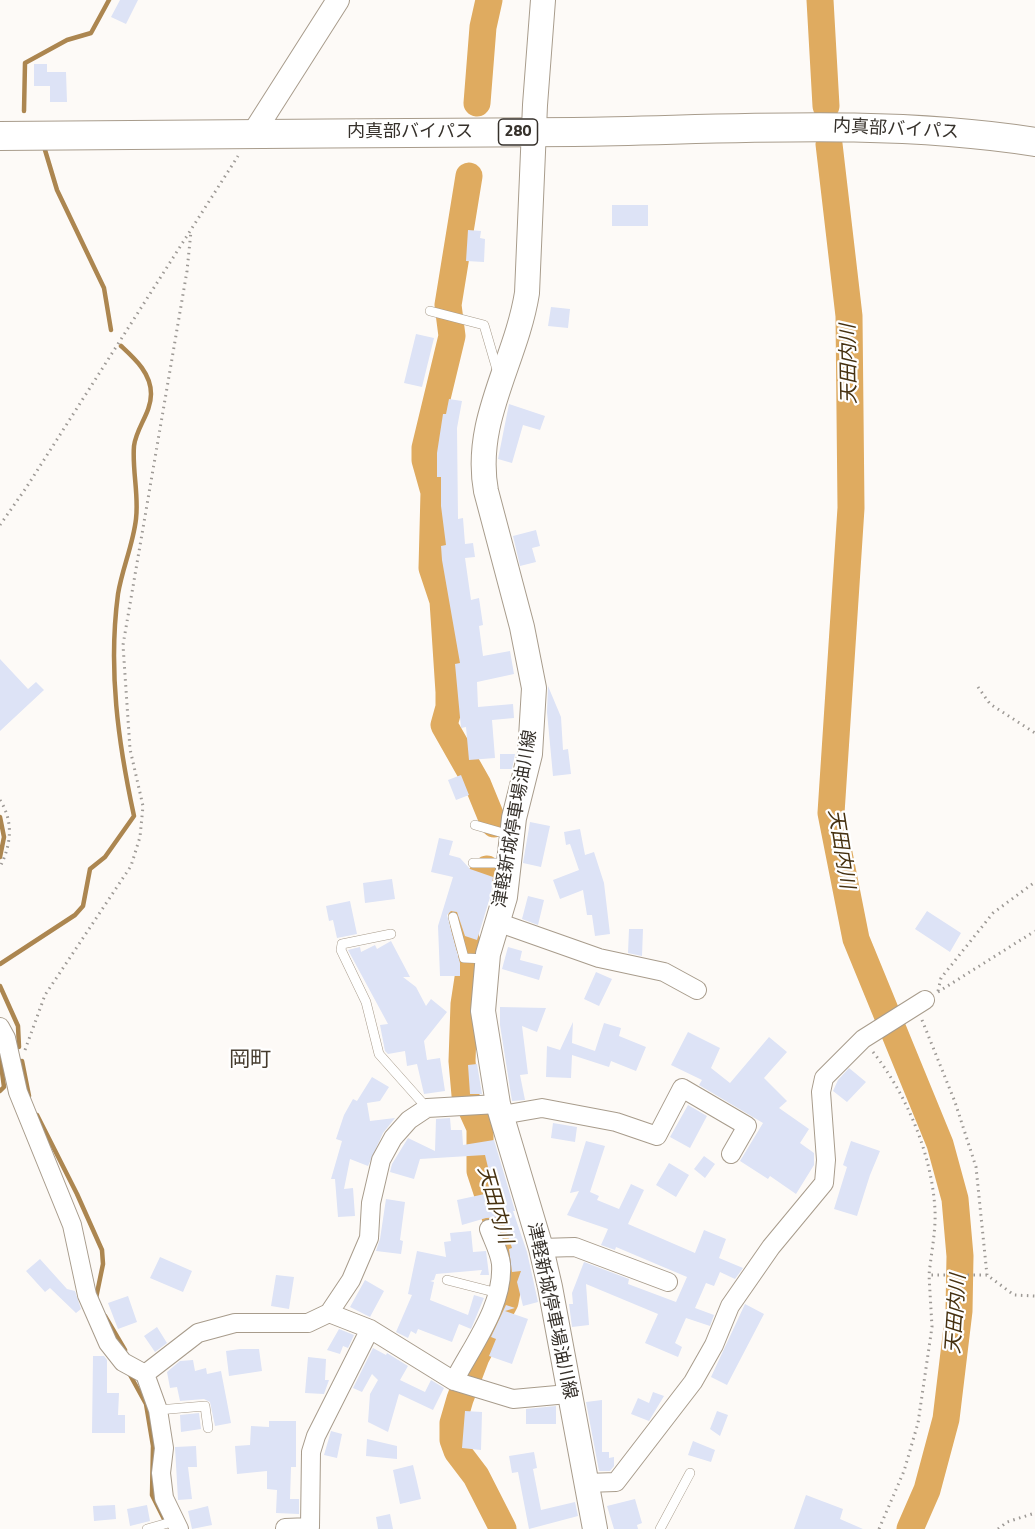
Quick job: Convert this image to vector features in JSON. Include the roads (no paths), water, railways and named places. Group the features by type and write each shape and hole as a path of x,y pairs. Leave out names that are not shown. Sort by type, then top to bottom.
{"highway":[{"name":"内真部バイパス","path":"0,136 254,132 534,132 824,126 926,130 1035,142"}],"main road":[{"name":"津軽新城停車場油川線","path":"543,0 527,293 522,324 486,425 482,469 522,627 534,688 530,754 512,836 505,897 497,922 477,959 483,1011 500,1109 541,1248 595,1529"}],"street":[{"path":"254,132 339,0"},
{"path":"497,922 599,958 664,972 697,990"},
{"path":"586,1482 616,1482 693,1383 714,1345 730,1306 771,1247 824,1183 826,1160 821,1092 824,1078 868,1035 921,1001"},
{"path":"0,1028 6,1038 18,1092 72,1225 87,1295 108,1342 123,1362 145,1374 158,1410 164,1448 161,1473 164,1498 177,1525"},
{"path":"145,1374 198,1333 235,1323 308,1323 329,1313 351,1280 369,1238 371,1203 381,1160 393,1138 409,1120 427,1108 467,1105 500,1109 542,1108 616,1122 657,1136 682,1088 747,1126 731,1154"},
{"path":"462,1384 498,1293 501,1262 489,1228"},
{"path":"541,1248 575,1247 668,1282"},
{"path":"329,1313 370,1329 462,1384 513,1399 568,1394"},
{"path":"285,1528 310,1527 311,1452 316,1436 370,1329"}],"lane":[{"path":"430,311 484,326 500,381"},
{"path":"475,825 512,836"},
{"path":"473,863 509,862"},
{"path":"453,917 464,958 477,959"},
{"path":"391,934 342,944 341,950 366,1002 379,1054 427,1108"},
{"path":"447,1280 498,1293"},
{"path":"158,1410 205,1406 208,1428"},
{"path":"660,1529 690,1473"},
{"path":"147,1529 177,1525"}],"waterway":[{"path":"24,111 25,63 67,40 91,33 109,0"},
{"name":"天田内川","path":"477,103 483,27 489,0"},
{"name":"天田内川","path":"820,0 826,106"},
{"name":"天田内川","path":"829,144 849,316 851,508 831,813 856,939 940,1144 955,1199 960,1256 959,1311 946,1419 927,1490 910,1529"},
{"path":"45,150 57,190 104,288 111,330"},
{"name":"天田内川","path":"469,176 448,305 452,336 425,448 425,460 434,492 432,568 443,601 449,692 449,707 444,725 478,785 494,824"},
{"path":"0,964 75,915 83,906 90,869 105,857 134,816 123,761 116,705 115,622 118,594 136,519 135,439 149,408 151,394 145,373 137,361 121,346"},
{"path":"0,817 4,837 0,857"},
{"name":"天田内川","path":"487,869 473,885 462,915 466,940 472,952 464,1004 462,1061 465,1095 480,1128 480,1171 509,1259 509,1281 505,1302 476,1357 460,1399 453,1423 453,1440 457,1451 476,1476 503,1529"},
{"path":"0,986 18,1026 19,1047"},
{"path":"0,1057 4,1087 0,1091"},
{"path":"22,1061 29,1096"},
{"path":"37,1115 102,1250 103,1264 96,1298"},
{"path":"105,1316 125,1350"},
{"path":"129,1373 146,1404 153,1446 152,1495 164,1519"}],"district":[{"name":"岡町","path":"250,1061"}]}
